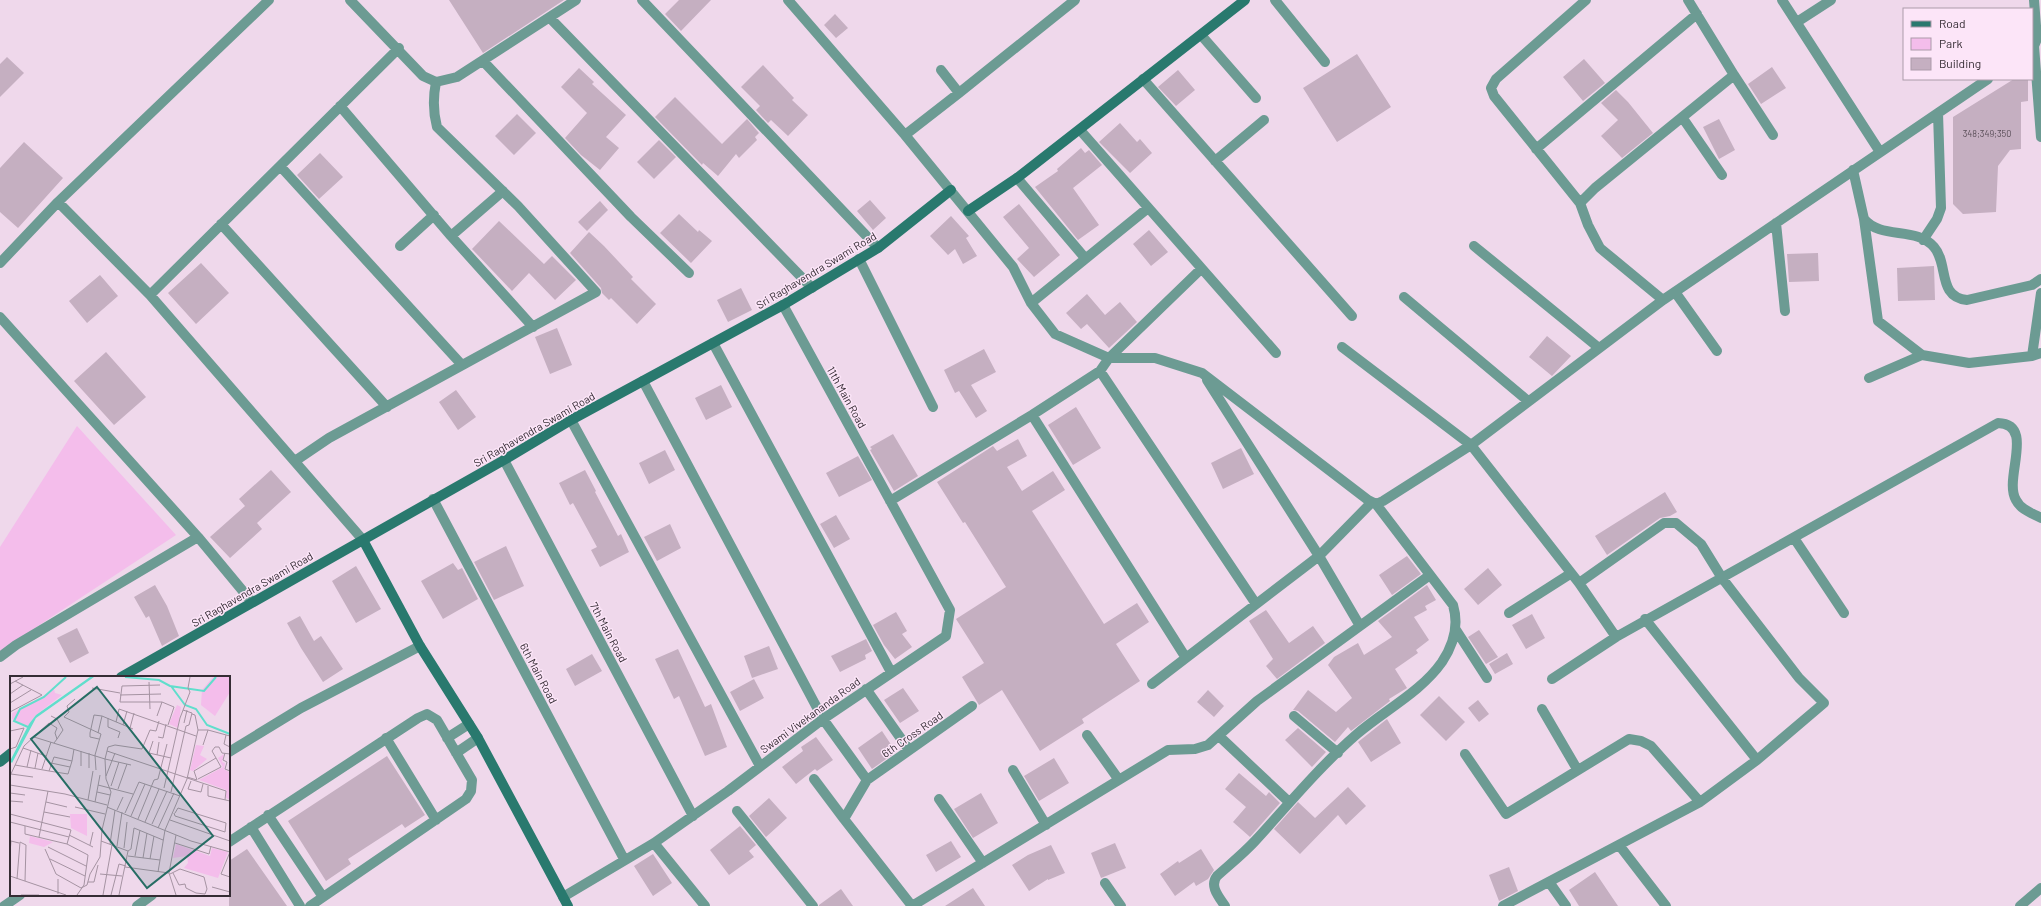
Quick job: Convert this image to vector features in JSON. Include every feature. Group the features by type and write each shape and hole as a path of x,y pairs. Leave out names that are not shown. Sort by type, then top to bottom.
{"street":[{"path":"0,263 58,202 269,0"},
{"path":"343,0 352,2 399,48 423,76 436,82 457,77 576,0"},
{"path":"642,0 878,248"},
{"path":"788,0 905,135 1013,267 1031,303 1055,334 1109,358 1155,358 1202,373 1374,503 1453,605 1456,616 1456,630 1443,660 1430,677 1357,734 1289,802 1254,842 1213,881 1214,886 1225,906"},
{"path":"905,135 960,94 1075,0"},
{"path":"968,211 1017,178 1245,0"},
{"path":"1275,0 1325,62"},
{"path":"1586,0 1496,79 1491,88 1494,96 1580,203 1588,225 1600,248 1663,300"},
{"path":"1688,0 1773,135"},
{"path":"1782,0 1880,152"},
{"path":"1797,22 1831,0"},
{"path":"2034,0 2037,39 2033,47 2041,137"},
{"path":"1536,149 1697,14"},
{"path":"550,18 812,288"},
{"path":"1201,35 1256,98"},
{"path":"150,295 399,48"},
{"path":"483,61 631,217 689,273"},
{"path":"941,70 960,94"},
{"path":"1580,203 1595,188 1734,75"},
{"path":"1143,79 1352,316"},
{"path":"1152,684 1319,556 1374,503 1383,501 1471,445 1663,300 1987,80"},
{"path":"295,461 329,438 596,292 503,192 437,127 434,116 433,94 436,82"},
{"path":"340,106 451,236 533,327"},
{"path":"1923,240 1937,219 1941,208 1938,113"},
{"path":"1682,117 1722,175"},
{"path":"1215,162 1264,120"},
{"path":"1080,130 1276,353"},
{"path":"280,166 462,365"},
{"path":"1854,170 1864,219 1878,321 1922,355 1969,363 2037,354 2041,293"},
{"path":"1017,178 1085,258"},
{"name":"Sri Raghavendra Swami Road","path":"123,676 504,460 571,420 784,305 878,248 951,190"},
{"path":"451,236 503,192"},
{"path":"58,202 150,295 363,540 420,646 478,738 568,906"},
{"path":"1031,303 1148,208"},
{"path":"400,246 434,215"},
{"path":"1864,219 1869,225 1877,229 1917,236 1935,248 1950,293 1958,299 1967,300 2032,284 2041,279"},
{"path":"1776,223 1785,311"},
{"path":"221,224 386,407"},
{"path":"1474,246 1599,348"},
{"path":"859,259 932,407"},
{"path":"890,501 1032,415 1100,371 1109,358 1201,269"},
{"path":"1675,292 1717,351"},
{"path":"1404,297 1528,402"},
{"name":"11th Main Road","path":"784,305 890,501"},
{"path":"0,317 198,538 252,602"},
{"path":"713,342 891,672"},
{"path":"1342,347 1471,445 1578,583 1616,638"},
{"path":"1869,378 1922,355"},
{"path":"1100,371 1256,604"},
{"path":"1202,373 1319,556 1360,626"},
{"path":"644,381 823,719 867,780 844,819"},
{"path":"1032,415 1186,658"},
{"path":"571,420 760,766"},
{"path":"1552,679 1646,619 1794,538 1998,423 2006,424 2012,427 2017,436 2012,490 2015,500 2024,509 2041,518"},
{"name":"7th Main Road","path":"504,460 693,816"},
{"name":"6th Main Road","path":"433,499 624,859"},
{"name":"Swami Vivekananda Road","path":"563,897 624,859 654,843 693,816 823,719 946,636 950,610 890,501"},
{"path":"1503,906 1700,802 1757,760 1824,703 1799,678 1722,578 1701,544 1676,523 1664,523 1578,583"},
{"path":"0,657 16,645 198,538"},
{"path":"1794,538 1844,613"},
{"path":"1509,613 1570,574"},
{"path":"814,779 912,906 1168,750 1203,747 1219,736 1257,701 1430,575"},
{"path":"1646,619 1757,760"},
{"path":"1456,630 1487,678"},
{"path":"230,751 301,708 420,646"},
{"path":"866,689 909,750"},
{"name":"6th Cross Road","path":"867,780 972,706"},
{"path":"1542,709 1577,769"},
{"path":"230,841 418,718 427,714 437,720 446,738 472,780 470,791 466,800 310,906"},
{"path":"1294,716 1338,753"},
{"path":"446,738 469,724"},
{"path":"1087,735 1119,780"},
{"path":"1219,736 1289,802"},
{"path":"386,738 436,820"},
{"path":"456,753 478,738"},
{"path":"1465,754 1506,814 1577,769 1629,739 1641,741 1651,746 1700,802"},
{"path":"0,762 10,754"},
{"path":"1013,770 1046,825"},
{"path":"939,799 982,863"},
{"path":"737,811 814,906"},
{"path":"268,815 323,897"},
{"path":"251,827 300,906"},
{"path":"654,843 705,906"},
{"path":"1619,845 1666,906"},
{"path":"1549,882 1566,906"},
{"path":"1105,883 1121,906"},
{"path":"2020,906 2041,888"},
{"path":"4,906 19,896"},
{"path":"137,906 151,896"}],"green space":[{"path":"77,426 176,535 0,651 0,547"}],"building":[{"path":"449,0 564,0 483,53"},
{"path":"679,0 711,0 681,31 665,14"},
{"path":"835,14 848,28 836,38 824,25"},
{"path":"1357,54 1391,107 1337,142 1303,88"},
{"path":"7,57 24,73 0,97 0,64"},
{"path":"1584,59 1605,83 1583,101 1563,77"},
{"path":"763,65 794,98 792,100 808,115 788,136 771,120 768,123 756,110 760,106 741,87"},
{"path":"1772,67 1786,88 1761,104 1748,84"},
{"path":"579,68 594,82 592,84 626,115 606,137 619,148 600,170 581,155 565,138 587,113 561,87"},
{"path":"1178,70 1195,90 1176,106 1158,87"},
{"path":"2012,80 2028,80 2028,101 2021,102 2021,149 2010,150 1998,166 1996,212 1963,214 1953,204 1953,117"},
{"path":"1616,90 1628,102 1653,133 1622,158 1601,136 1618,120 1601,103"},
{"path":"675,97 722,144 747,119 759,133 755,137 757,140 739,158 736,154 718,176 703,163 702,165 655,117"},
{"path":"517,114 536,133 514,155 495,136"},
{"path":"1719,119 1735,150 1719,159 1703,127"},
{"path":"1120,123 1137,142 1140,139 1152,153 1130,173 1099,142"},
{"path":"659,140 676,157 654,179 637,162"},
{"path":"24,142 63,178 18,228 0,212 0,168"},
{"path":"1081,148 1085,153 1089,150 1102,165 1073,188 1099,225 1078,240 1035,187 1058,171 1057,169"},
{"path":"320,153 343,177 319,199 297,175"},
{"path":"870,200 886,218 873,230 857,211"},
{"path":"600,201 608,210 587,231 578,222"},
{"path":"1019,204 1060,255 1034,277 1017,259 1029,248 1003,217"},
{"path":"679,214 698,232 699,230 712,241 691,263 660,233"},
{"path":"951,216 969,236 966,238 977,256 963,264 955,249 948,255 930,236"},
{"path":"499,221 544,264 552,256 576,280 555,300 529,273 512,291 472,249"},
{"path":"1149,230 1168,252 1151,266 1133,244"},
{"path":"589,232 633,277 631,279 656,304 637,324 611,298 609,300 602,293 601,288 570,253"},
{"path":"1818,253 1819,281 1789,282 1787,254"},
{"path":"201,263 229,293 196,324 168,293"},
{"path":"1934,266 1935,300 1898,301 1897,268"},
{"path":"100,275 118,296 87,323 69,301"},
{"path":"741,288 752,310 728,322 717,300"},
{"path":"1087,294 1105,315 1120,302 1137,322 1109,348 1087,324 1081,329 1066,313"},
{"path":"557,328 572,365 550,374 535,337"},
{"path":"1547,336 1571,356 1552,376 1529,357"},
{"path":"984,349 996,372 971,385 987,411 976,418 959,391 955,393 944,370"},
{"path":"106,352 146,397 114,425 74,381"},
{"path":"721,385 732,407 706,420 695,398"},
{"path":"456,390 476,417 458,430 439,402"},
{"path":"1076,407 1101,448 1073,465 1048,425"},
{"path":"893,434 918,476 894,491 870,450 872,449 870,447"},
{"path":"1018,439 1027,456 1007,467 1022,491 1053,471 1065,490 1032,511 1104,624 1137,603 1149,622 1116,644 1140,681 1082,719 1084,723 1040,751 1002,690 979,705 962,677 984,663 956,619 1006,587 965,522 963,523 937,482 993,446 997,451"},
{"path":"1241,448 1254,474 1223,489 1211,463"},
{"path":"665,450 675,470 649,484 639,463"},
{"path":"858,456 872,480 839,497 826,473"},
{"path":"271,470 291,492 257,523 262,529 230,558 210,537 245,506 239,499"},
{"path":"585,470 618,536 621,534 629,552 600,567 591,550 597,547 573,503 570,505 559,483"},
{"path":"1665,492 1677,512 1670,516 1660,518 1607,555 1595,536"},
{"path":"836,515 850,539 834,548 820,524"},
{"path":"670,524 681,548 657,561 644,537"},
{"path":"506,546 524,586 494,600 474,562"},
{"path":"1407,556 1421,574 1392,595 1379,575"},
{"path":"453,563 458,570 462,568 478,599 443,619 421,581"},
{"path":"356,566 381,609 356,623 332,581"},
{"path":"1488,568 1502,585 1478,605 1464,589"},
{"path":"155,585 167,606 179,636 162,646 149,616 146,618 134,597"},
{"path":"1427,585 1436,600 1425,606 1427,610 1414,617 1429,640 1416,650 1418,653 1395,669 1407,688 1389,699 1390,701 1351,731 1348,727 1335,742 1298,711 1293,710 1308,690 1336,712 1352,698 1328,665 1334,657 1358,643 1364,655 1392,637 1378,621"},
{"path":"1266,610 1289,643 1313,626 1325,643 1277,679 1266,666 1273,659 1249,621"},
{"path":"896,612 907,631 902,634 912,647 895,659 884,645 873,625"},
{"path":"1532,614 1545,638 1526,649 1512,625"},
{"path":"300,616 314,641 321,636 343,669 323,682 287,623"},
{"path":"77,628 89,653 70,663 57,638"},
{"path":"1479,630 1498,657 1486,664 1468,637"},
{"path":"866,639 872,651 865,655 866,659 840,672 831,656"},
{"path":"769,646 778,669 752,678 744,656"},
{"path":"678,649 705,707 711,704 727,747 705,756 679,696 674,699 655,659"},
{"path":"1507,653 1513,664 1495,674 1489,664"},
{"path":"592,654 602,671 575,686 566,669"},
{"path":"754,679 764,698 740,711 730,692"},
{"path":"903,688 919,711 900,723 884,700"},
{"path":"1208,690 1224,706 1214,717 1197,702"},
{"path":"1439,696 1465,722 1446,741 1420,715"},
{"path":"1478,700 1489,714 1479,722 1468,708"},
{"path":"1387,719 1401,743 1371,762 1358,742"},
{"path":"1298,728 1326,752 1312,767 1285,740"},
{"path":"882,731 896,752 872,769 858,748"},
{"path":"816,737 833,760 817,771 815,769 796,784 782,767 803,751 801,747"},
{"path":"387,756 425,815 405,828 402,824 348,859 351,864 326,881 288,821"},
{"path":"1054,758 1069,783 1039,801 1024,776"},
{"path":"1239,773 1266,796 1269,792 1280,803 1250,837 1233,822 1246,807 1225,789"},
{"path":"1348,787 1366,806 1346,825 1338,815 1300,854 1274,829 1298,802 1315,818"},
{"path":"981,793 998,823 973,838 954,809"},
{"path":"769,798 787,818 766,837 749,816"},
{"path":"740,826 756,845 749,851 754,857 729,875 710,850"},
{"path":"951,841 961,857 936,872 926,855"},
{"path":"1115,843 1126,868 1101,878 1091,853"},
{"path":"1051,845 1065,873 1048,879 1029,891 1012,865 1028,855"},
{"path":"247,849 287,906 229,906 230,860"},
{"path":"1201,849 1214,870 1208,879 1196,886 1194,882 1175,896 1160,874 1178,861 1179,863"},
{"path":"653,854 672,883 653,896 634,866"},
{"path":"1509,867 1518,891 1499,901 1489,875"},
{"path":"1595,872 1618,906 1579,906 1569,890"},
{"path":"973,888 985,906 945,906"},
{"path":"841,889 853,906 819,906 819,905"}]}
